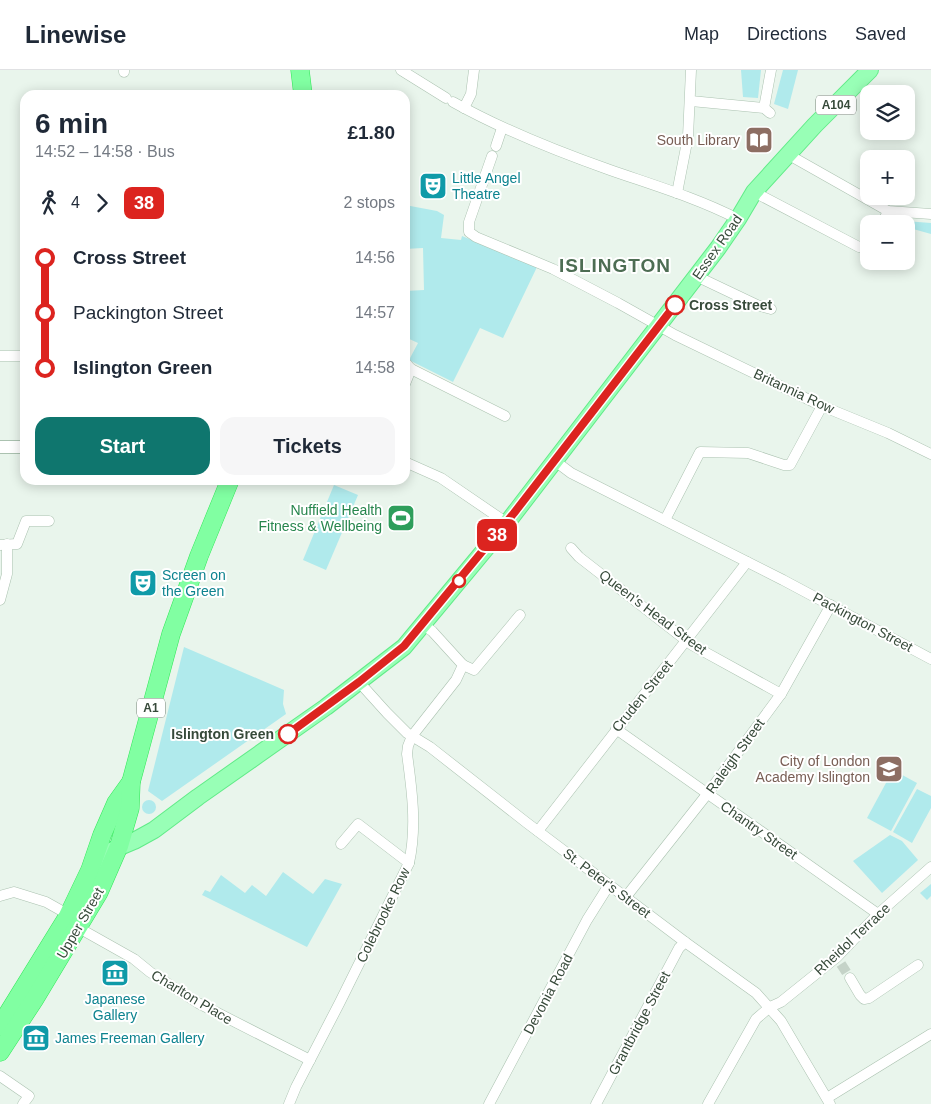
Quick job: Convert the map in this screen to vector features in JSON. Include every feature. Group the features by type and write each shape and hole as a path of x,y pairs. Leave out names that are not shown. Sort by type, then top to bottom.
{"highway":[{"path":"300,70 302,90"},
{"name":"Upper Street","path":"0,1026 73,921 99,892 119,846 130,808 131,782 171,634 199,556 228,485"},
{"name":"Upper Street","path":"0,1052 34,1000 73,921 102,835 116,803 131,782"}],"main road":[{"name":"Essex Road","path":"359,682 404,646 423,625 507,523 659,326 738,219 754,192 870,70"},
{"name":"A104","path":"90,870 108,852 154,830 359,682"}],"street":[{"path":"401,70 450,100 502,128 608,169 711,205 738,219"},
{"path":"464,108 471,94 474,70"},
{"path":"677,193 688,137 691,70"},
{"path":"691,101 767,110 771,70"},
{"name":"Britannia Row","path":"502,128 469,222 469,232 476,237 553,269 618,302 659,326 822,406 888,433 931,454"},
{"path":"789,155 888,211 931,214"},
{"path":"754,192 860,245"},
{"path":"886,215 888,211"},
{"path":"696,276 707,283 771,309"},
{"path":"0,356 20,356"},
{"path":"410,367 505,416"},
{"path":"665,520 700,452 748,453 784,466 790,466 822,406"},
{"path":"0,447 20,447"},
{"name":"Packington Street","path":"555,461 571,472 931,659"},
{"path":"410,464 441,478 507,523"},
{"path":"0,600 7,574 4,544 17,544 26,521 49,521"},
{"name":"Queen's Head Street","path":"571,548 576,561 686,641 781,694"},
{"name":"Cruden Street","path":"538,832 747,562"},
{"name":"Raleigh Street","path":"625,898 708,793 781,694 830,605"},
{"path":"423,625 432,631 463,665 474,670 520,615"},
{"name":"Colebrooke Row","path":"289,1104 409,863 414,824 407,754 408,746 412,736 456,680 463,665"},
{"name":"St. Peter's Street","path":"359,682 387,713 412,736 430,747 625,898 756,993 781,1021 829,1101"},
{"name":"Chantry Street","path":"616,729 878,914"},
{"path":"341,844 358,824 409,863"},
{"name":"Rheidol Terrace","path":"708,1104 756,1019 839,961 878,914 931,866"},
{"name":"Devonia Road","path":"489,1104 587,920 609,885"},
{"name":"Charlton Place","path":"0,896 14,892 46,902 86,932 134,959 198,1004 310,1060"},
{"name":"Grantbridge Street","path":"596,1104 679,948 685,942"},
{"path":"850,978 860,995 864,999 870,998 918,965"},
{"path":"829,1101 931,1034"},
{"path":"0,1076 29,1096 23,1104"}],"shaded area":[{"path":"741,70 761,70 758,98 743,97"},
{"path":"783,70 798,70 788,109 774,104"},
{"path":"410,206 437,211 444,215 441,238 461,240 462,236 537,267 503,338 480,328 453,382 410,360 418,343 410,339 410,291 424,290 423,248 410,249"},
{"path":"915,222 931,223 931,234 915,230"},
{"path":"334,485 358,495 326,570 303,560"},
{"name":"Islington Green","path":"184,647 284,690 283,704 286,714 162,801 148,791"},
{"path":"893,770 917,783 891,831 867,818"},
{"path":"917,789 931,796 931,808 912,843 893,832"},
{"path":"149,800 154,802 156,807 154,812 149,814 144,812 142,807 144,802"},
{"path":"890,835 902,841 918,860 882,893 853,861"},
{"path":"283,872 313,894 325,879 342,884 307,947 202,895 205,890 210,892 221,875 245,893 252,885 266,896"},
{"path":"931,884 931,896 927,900 920,893"}],"tunnel":[{"path":"841,964 850,978"}],"bus line":[{"name":"38","path":"288,734 404,646 423,625 490,544 675,305"}],"place":[{"name":"South Library","path":"759,140"},
{"name":"Little Angel Theatre","path":"433,186"},
{"name":"Cross Street","path":"675,305"},
{"name":"Nuffield Health Fitness & Wellbeing","path":"401,518"},
{"name":"Screen on the Green","path":"143,583"},
{"name":"Islington Green","path":"288,734"},
{"name":"City of London Academy Islington","path":"889,769"},
{"name":"Japanese Gallery","path":"115,973"},
{"name":"James Freeman Gallery","path":"36,1038"}],"district":[{"name":"ISLINGTON","path":"615,265"}]}
